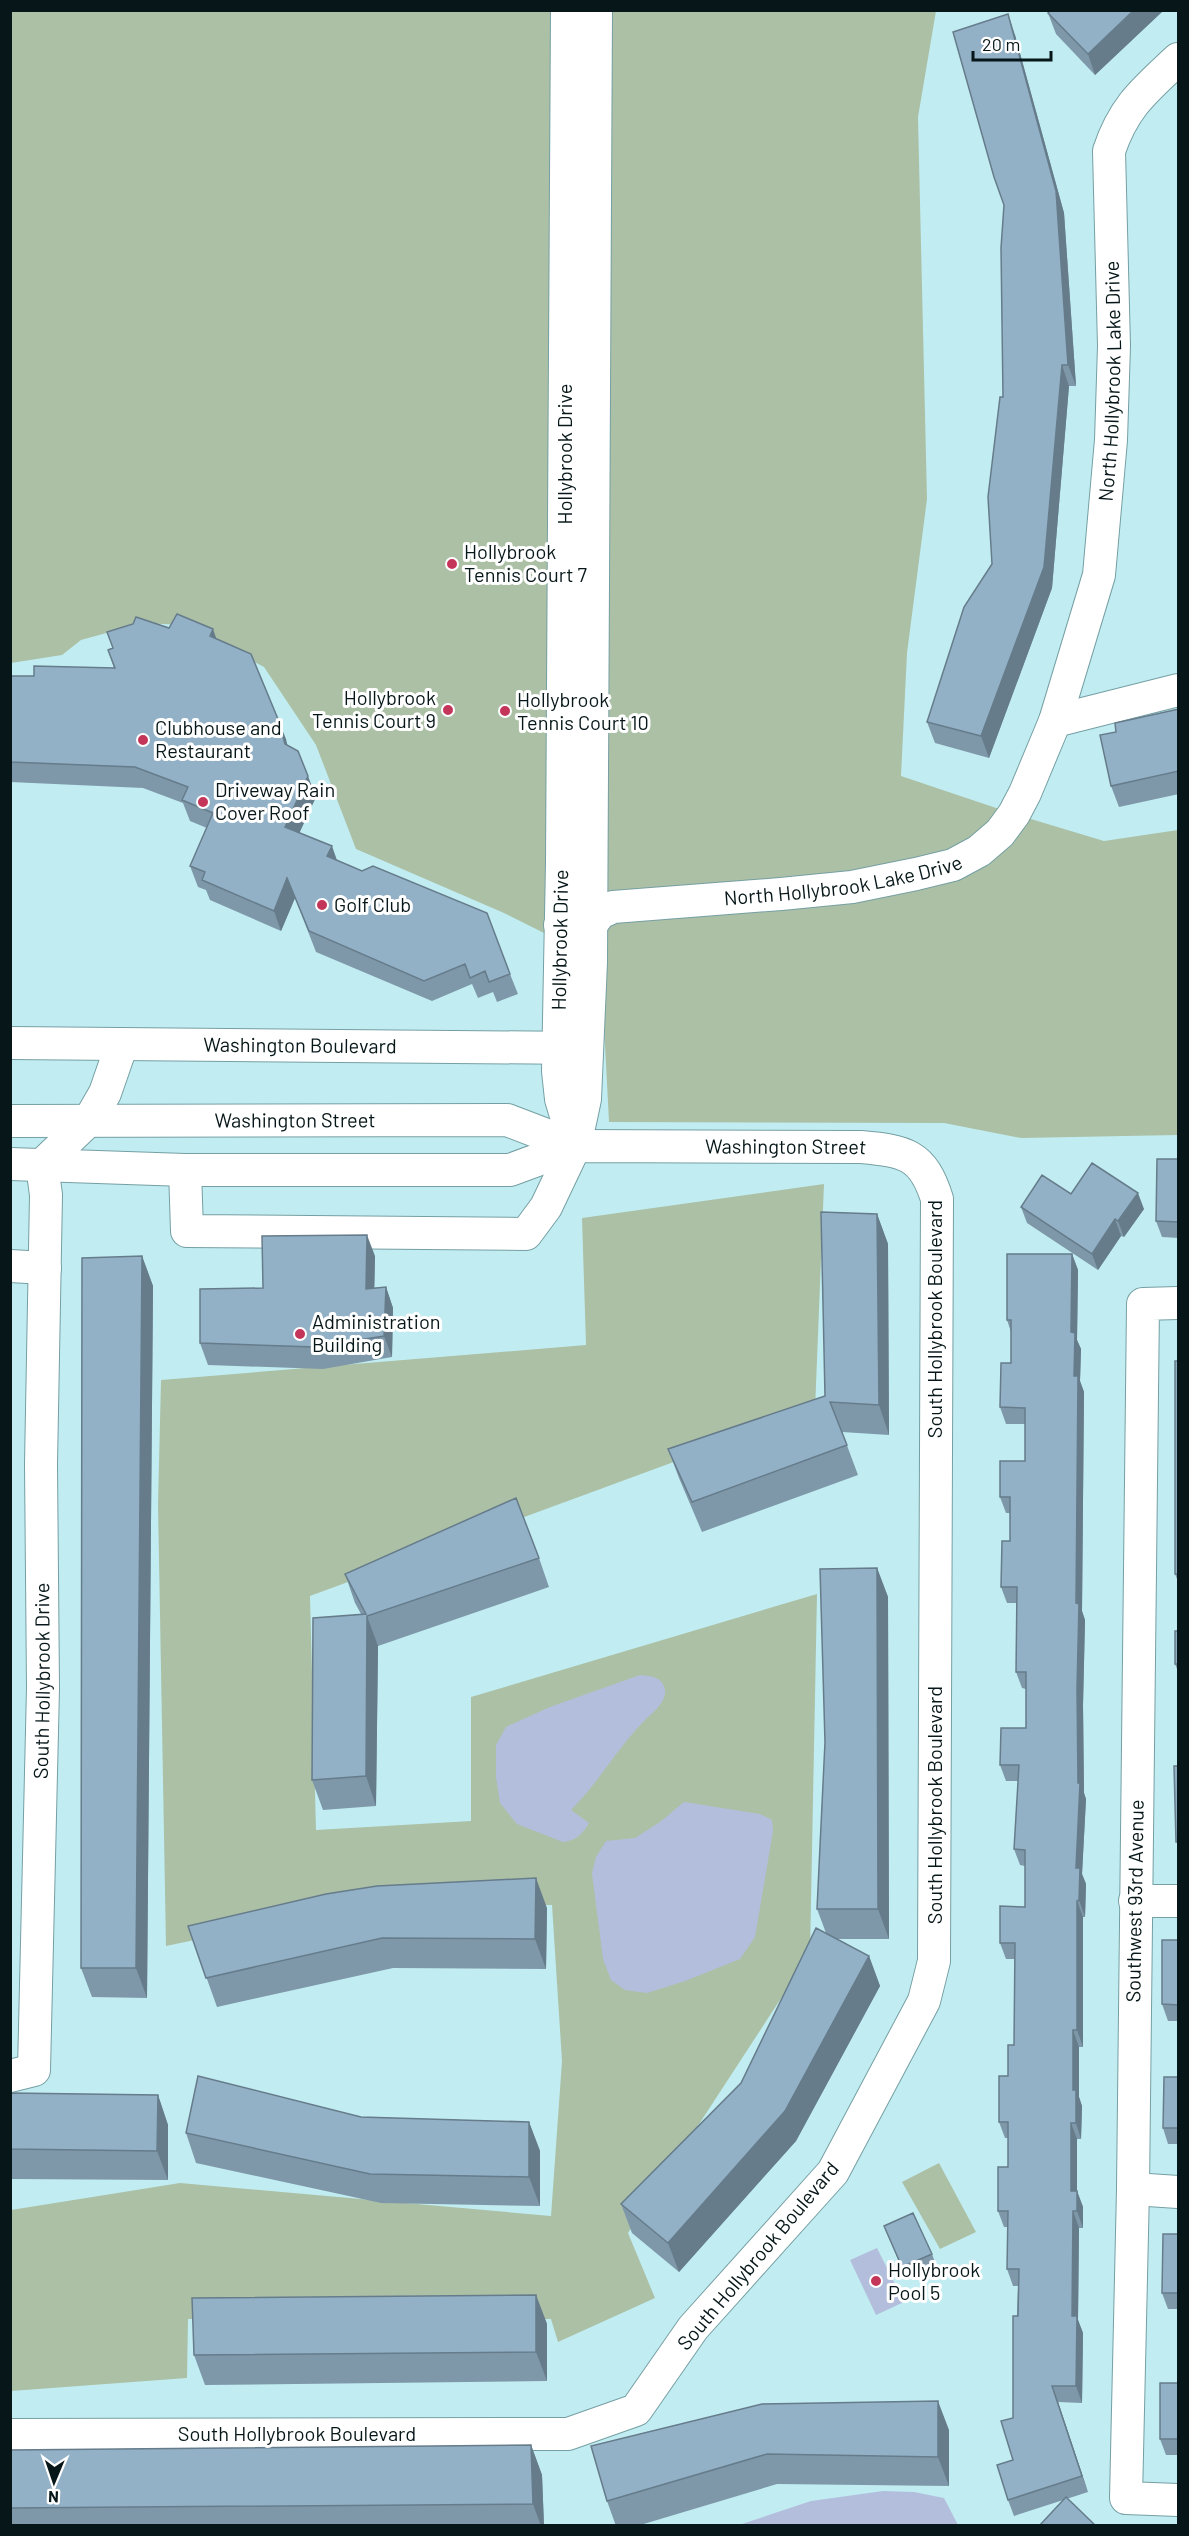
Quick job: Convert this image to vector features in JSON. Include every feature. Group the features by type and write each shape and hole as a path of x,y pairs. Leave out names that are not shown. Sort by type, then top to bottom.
{"street":[{"name":"Hollybrook Drive","path":"185,1170 187,1231 526,1234 546,1207 575,1146 585,1099 573,1048 560,925 567,10"},
{"name":"Hollybrook Drive","path":"573,1048 591,925 596,10"},
{"name":"North Hollybrook Lake Drive","path":"591,925 600,913 613,907 852,886 953,865 980,851 1000,833 1014,814 1055,721 1091,605 1100,564 1111,440 1114,346 1109,151 1117,127 1129,106 1179,59"},
{"path":"1055,721 1179,690"},
{"path":"560,925 591,925"},
{"name":"Washington Boulevard","path":"10,1043 573,1048"},
{"path":"42,1165 90,1119 105,1093 122,1044"},
{"name":"Washington Street","path":"10,1121 90,1119 507,1120 575,1146"},
{"name":"Washington Street","path":"10,1164 185,1170 510,1170 575,1146 861,1147 901,1153 920,1163"},
{"name":"South Hollybrook Boulevard","path":"10,2435 568,2434 636,2410 693,2328 833,2172 924,2001 934,1961 937,1199 930,1178 920,1163"},
{"name":"South Hollybrook Drive","path":"22,2073 43,1689 41,1464 46,1194 42,1165"},
{"path":"10,1266 45,1268"},
{"name":"Southwest 93rd Avenue","path":"1179,1303 1143,1304 1133,2189 1126,2498 1179,2500"},
{"path":"1135,1901 1179,1901"},
{"path":"1133,2189 1179,2192"}],"green space":[{"path":"10,11 936,11 918,117 927,499 907,653 901,776 1104,841 1178,830 1178,1135 1021,1138 944,1123 609,1122 600,950 546,934 504,913 356,849 316,745 264,667 183,625 143,623 81,640 62,655 11,663"},
{"path":"824,1184 815,1410 310,1596 316,1830 471,1821 471,1697 817,1594 810,1954 628,2233 655,2298 558,2342 551,2319 188,2319 187,2378 11,2391 11,2210 180,2183 551,2216 562,2061 552,1905 364,1905 166,1946 158,1505 161,1380 586,1345 582,1218"},
{"path":"939,2163 976,2232 940,2249 902,2182"}],"water":[{"path":"640,1675 662,1682 665,1690 664,1698 571,1810 589,1823 584,1830 579,1836 563,1842 517,1824 500,1803 496,1777 496,1745 506,1727 550,1707"},
{"path":"684,1802 760,1814 772,1820 773,1831 755,1937 740,1959 647,1993 625,1990 611,1980 603,1959 592,1873 596,1857 606,1841 635,1838 660,1822"},
{"name":"Hollybrook Pool 5","path":"877,2248 904,2302 876,2315 850,2260"},
{"path":"883,2491 914,2492 944,2498 958,2525 739,2525 811,2501"}],"building":[{"path":"1051,10 1134,10 1088,54 1048,13"},
{"path":"1008,14 1056,191 1068,365 1062,365 1044,567 981,736 927,722 964,607 992,564 988,497 1000,397 1003,397 1001,248 1004,205 953,32"},
{"path":"177,614 213,629 210,636 251,654 278,719 285,744 298,751 308,776 285,827 332,846 327,856 362,871 373,866 487,913 510,974 489,982 485,971 470,978 465,964 424,981 309,931 287,878 274,911 202,880 205,872 190,866 213,813 182,800 188,787 135,767 10,762 10,676 34,676 34,666 115,668 108,650 113,648 107,632 133,624 136,617 169,628"},
{"path":"1179,709 1179,771 1111,786 1100,735 1116,732 1115,723"},
{"path":"1157,1159 1179,1159 1179,1222 1156,1221"},
{"path":"1092,1163 1138,1193 1118,1221 1115,1219 1092,1254 1021,1207 1042,1175 1071,1194"},
{"path":"821,1212 877,1214 879,1405 830,1402 847,1445 692,1502 668,1449 825,1396"},
{"name":"Administration Building","path":"367,1235 366,1289 386,1287 384,1336 315,1347 200,1343 200,1289 263,1288 262,1236"},
{"path":"1007,1254 1072,1254 1071,1332 1075,1333 1074,1376 1078,1376 1076,1603 1079,1604 1077,1689 1078,1783 1080,1783 1076,1868 1080,1868 1079,1900 1077,1901 1077,2030 1073,2030 1073,2090 1076,2090 1076,2123 1071,2123 1071,2191 1077,2191 1077,2211 1073,2211 1072,2316 1077,2316 1076,2386 1052,2386 1082,2476 1008,2500 997,2465 1013,2460 1001,2421 1013,2418 1013,2316 1018,2316 1019,2269 1007,2269 1008,2211 998,2211 998,2167 1008,2167 1008,2122 999,2122 999,2076 1008,2076 1008,2045 1014,2045 1015,1943 1000,1943 1000,1906 1025,1907 1025,1850 1014,1849 1019,1765 1000,1765 1001,1728 1026,1728 1026,1672 1016,1672 1017,1587 1001,1587 1002,1541 1010,1541 1010,1497 1000,1497 1000,1461 1025,1461 1025,1408 1000,1407 1001,1363 1011,1363 1011,1320 1007,1320"},
{"path":"142,1256 136,1968 81,1968 82,1258"},
{"path":"1175,1361 1179,1361 1179,1574 1175,1574"},
{"path":"516,1498 539,1558 367,1616 366,1776 312,1780 313,1618 366,1614 345,1574"},
{"path":"877,1568 878,1909 817,1909 825,1742 820,1569"},
{"path":"1175,1631 1179,1631 1179,1664 1175,1664"},
{"path":"1179,1757 1179,1842 1176,1842 1174,1766 1178,1766"},
{"path":"536,1878 535,1939 382,1938 206,1978 188,1926 326,1894 377,1886"},
{"path":"816,1928 869,1956 785,2111 668,2243 621,2204 741,2083"},
{"path":"1162,1940 1179,1940 1179,2005 1162,2004"},
{"path":"198,2076 361,2117 529,2122 529,2177 370,2174 186,2133"},
{"path":"1164,2077 1179,2077 1179,2128 1163,2128"},
{"path":"10,2093 158,2095 157,2151 10,2149"},
{"path":"913,2213 932,2254 902,2267 884,2226"},
{"path":"1163,2234 1179,2234 1179,2293 1162,2293"},
{"path":"536,2295 536,2352 194,2355 192,2298"},
{"path":"1160,2383 1179,2383 1179,2439 1160,2439"},
{"path":"938,2401 938,2457 767,2454 607,2501 591,2446 762,2404"},
{"path":"531,2445 533,2504 10,2508 10,2450"},
{"path":"1066,2497 1096,2526 1039,2526"}],"place":[{"name":"Hollybrook Tennis Court 7","path":"452,564"},
{"name":"Hollybrook Tennis Court 9","path":"448,710"},
{"name":"Hollybrook Tennis Court 10","path":"505,711"},
{"name":"Clubhouse and Restaurant","path":"143,740"},
{"name":"Driveway Rain Cover Roof","path":"203,802"},
{"name":"Golf Club","path":"322,905"},
{"name":"Administration Building","path":"300,1334"},
{"name":"Hollybrook Pool 5","path":"876,2281"}]}
